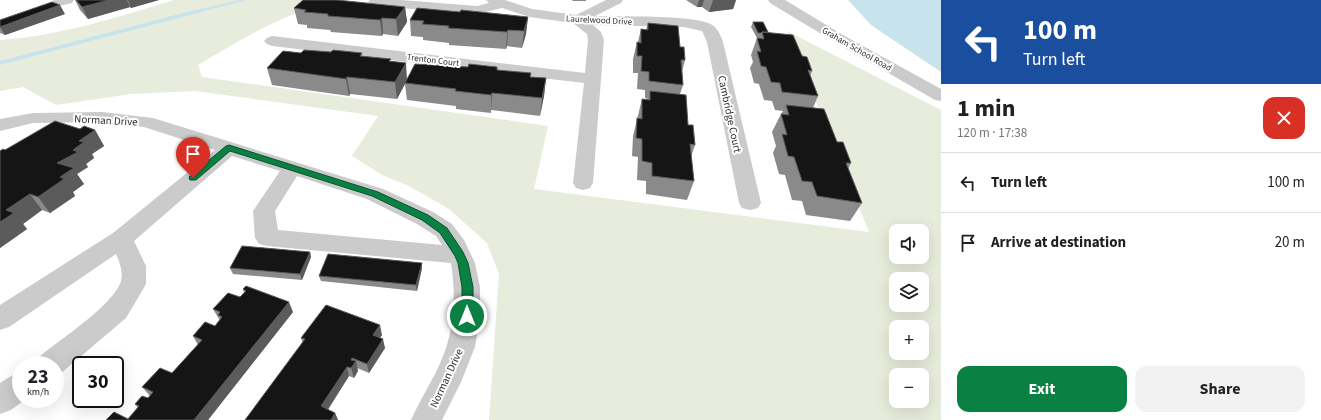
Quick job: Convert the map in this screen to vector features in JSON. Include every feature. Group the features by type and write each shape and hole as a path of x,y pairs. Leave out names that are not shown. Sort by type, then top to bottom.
{"street":[{"path":"583,183 596,40 594,32 577,20 616,0"},
{"name":"Graham School Road","path":"775,0 844,42 941,96"},
{"path":"374,2 477,10 498,2"},
{"name":"Laurelwood Drive","path":"498,2 541,15 577,20 682,23 706,27"},
{"name":"Cambridge Court","path":"706,27 712,34 715,42 750,204"},
{"name":"Trenton Court","path":"272,41 593,78"},
{"name":"Norman Drive","path":"0,124 33,118 102,117 146,122 375,194 425,218 444,230 460,255 463,263 467,287 467,316 461,347 446,382 426,420"},
{"path":"40,136 54,118"},
{"path":"0,319 122,239 229,148"},
{"path":"292,168 264,211 267,238 460,255"},
{"path":"61,356 117,310 133,284 134,266 122,239"},
{"path":"0,400 12,392"}],"green space":[{"path":"174,0 341,0 302,11 250,35 198,65 202,77 548,126 534,189 869,232 787,31 941,110 941,420 489,420 499,274 487,243 449,209 409,186 382,175 352,156 378,116 195,91 131,94 56,105 23,87 0,91 0,40 22,38 67,30"}],"water":[{"path":"848,0 941,0 941,72 871,25"}],"building":[{"path":"76,0 109,0 82,7"},
{"path":"303,0 337,0 405,7 396,19 382,18 380,20 328,16 328,14 304,12 306,10 294,8"},
{"path":"52,2 60,5 0,27 0,20"},
{"path":"417,8 460,12 461,10 528,17 524,31 508,30 507,32 448,28 449,26 422,24 424,21 410,20"},
{"path":"753,22 763,22 768,32 758,33"},
{"path":"648,23 678,26 680,47 684,47 685,60 681,60 683,85 649,81 649,72 641,71 642,56 637,56 637,42 641,43 641,29 648,30"},
{"path":"762,32 793,35 802,56 807,57 812,71 808,70 818,96 782,92 780,83 771,82 766,67 761,66 757,51 761,52 757,38 764,39"},
{"path":"304,50 331,52 333,50 362,53 360,56 391,59 389,61 406,63 395,82 347,77 346,79 267,68 283,51 301,53"},
{"path":"415,64 468,67 469,64 497,67 497,70 531,73 530,77 546,78 542,98 492,93 491,95 405,83"},
{"path":"650,91 686,95 688,125 693,125 695,145 690,144 694,181 652,176 652,163 642,161 642,139 636,138 637,118 642,119 642,99 650,100"},
{"path":"786,105 824,109 837,142 843,142 851,163 846,163 862,203 817,196 812,182 802,181 794,157 788,156 782,134 787,135 781,114 789,115"},
{"path":"55,121 80,129 84,126 95,130 79,141 84,142 73,150 78,152 57,163 74,168 60,177 64,179 38,197 30,194 6,210 14,213 0,222 0,151 3,149 5,150"},
{"path":"242,246 310,252 300,274 230,268"},
{"path":"328,254 422,263 416,285 319,276"},
{"path":"246,286 289,302 194,420 106,420 114,412 128,419 139,406 135,404 142,396 148,398 153,392 142,387 160,368 172,373 202,340 193,336 205,322 215,326 222,317 218,315 220,312 213,309 228,293 240,297 246,291 243,289"},
{"path":"326,305 380,325 373,335 383,339 367,364 352,358 351,360 356,361 351,368 347,367 321,406 335,413 331,420 245,420 305,339 301,338"}],"waterway":[{"path":"0,63 189,13 245,0"}],"route":[{"path":"193,178 229,148 375,194 425,218 444,230 456,246 460,255 463,263 467,287 467,316"}]}
